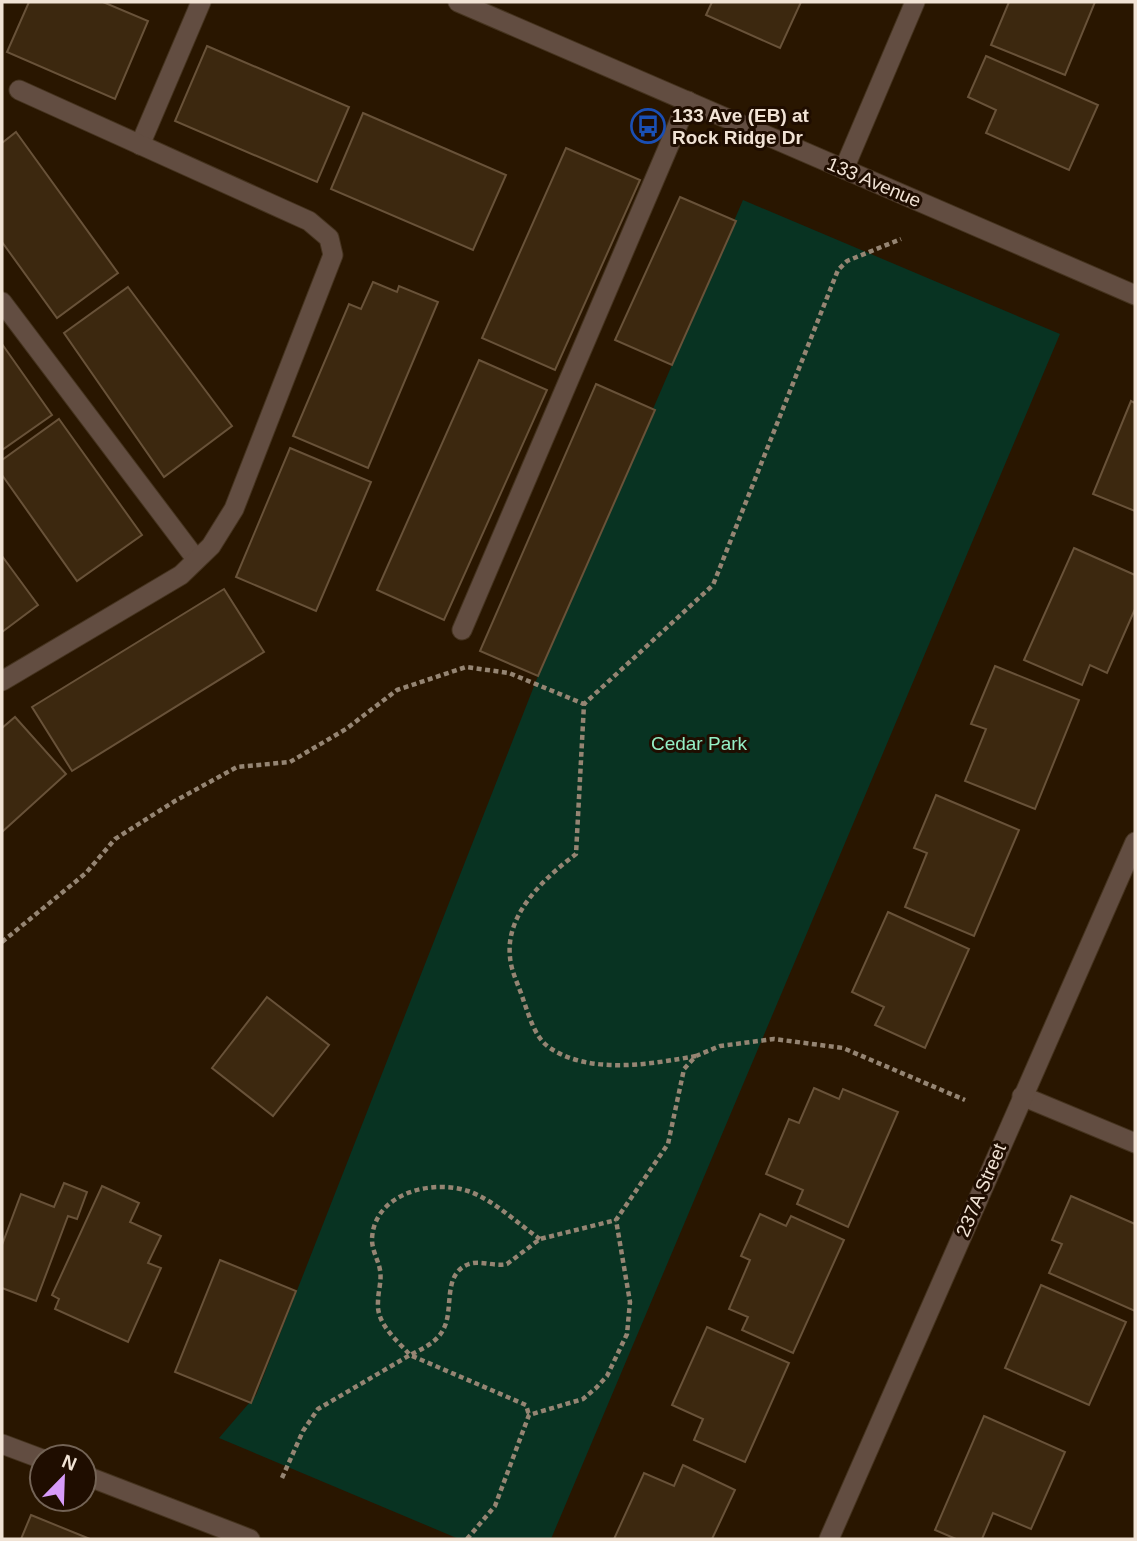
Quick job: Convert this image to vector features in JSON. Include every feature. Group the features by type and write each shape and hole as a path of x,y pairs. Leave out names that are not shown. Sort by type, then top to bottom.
{"street":[{"path":"140,145 201,2"},
{"name":"133 Avenue","path":"458,2 1135,295"},
{"path":"844,169 915,2"},
{"path":"2,681 181,575 211,546 234,509 334,255 328,238 309,221 19,90"},
{"path":"462,631 688,101"},
{"path":"2,302 196,559"},
{"name":"237A Street","path":"829,1539 1135,842"},
{"path":"1022,1096 1135,1143"},
{"path":"2,1444 28,1454"},
{"path":"98,1480 250,1539"}],"path":[{"path":"901,239 847,261 838,270 713,585 584,704 576,854 545,878 533,895 514,927 510,959 531,1024 549,1047 583,1060 636,1067 696,1056 720,1046 775,1039 815,1043 843,1048 965,1100"},
{"path":"2,942 86,873 115,839 237,767 290,762 346,729 397,690 466,667 509,673 584,704"},
{"path":"282,1478 303,1431 318,1409 428,1345 444,1329 451,1285 459,1270 472,1263 507,1264 540,1240 616,1220 668,1144 678,1087 684,1069 696,1056"},
{"path":"467,1539 495,1506 529,1415 526,1405 410,1355 381,1321 377,1308 381,1280 372,1242 373,1230 396,1199 409,1191 422,1188 466,1190 540,1240"},
{"path":"529,1415 583,1399 607,1376 627,1334 630,1302 616,1220"}],"green space":[{"name":"Cedar Park","path":"743,200 1060,334 551,1539 459,1539 219,1438 256,1395 538,676"}],"building":[{"path":"29,2 103,2 148,21 115,99 7,52"},
{"path":"712,2 801,2 780,48 706,15"},
{"path":"1009,2 1095,2 1065,75 991,45"},
{"path":"207,46 349,107 317,182 175,121"},
{"path":"986,56 1098,105 1069,170 986,133 996,110 968,97"},
{"path":"363,113 506,175 473,250 331,189"},
{"path":"16,132 118,273 57,318 2,242 2,143"},
{"path":"566,148 640,180 555,370 482,338"},
{"path":"680,197 736,221 672,365 615,340"},
{"path":"373,282 397,292 399,286 438,302 368,468 293,436 349,304 361,309"},
{"path":"128,287 232,426 164,477 64,333"},
{"path":"2,344 52,415 2,450"},
{"path":"479,360 547,390 444,620 377,590"},
{"path":"596,384 655,410 538,676 480,651"},
{"path":"1131,401 1135,403 1135,511 1093,494"},
{"path":"59,419 142,535 77,581 2,475 2,460"},
{"path":"290,448 371,482 316,611 236,577"},
{"path":"1074,548 1135,575 1135,609 1107,673 1090,665 1082,685 1024,660"},
{"path":"2,556 38,605 2,632"},
{"path":"224,589 264,652 72,771 32,707"},
{"path":"995,666 1079,700 1035,809 965,781 986,729 971,724"},
{"path":"15,717 66,774 2,832 2,728"},
{"path":"936,795 1019,830 974,936 905,907 927,853 914,848"},
{"path":"888,912 969,949 925,1048 875,1025 884,1007 852,992"},
{"path":"267,997 329,1045 273,1116 212,1068"},
{"path":"814,1088 839,1099 843,1089 898,1112 848,1227 797,1204 803,1190 766,1174 789,1119 799,1123"},
{"path":"64,1183 87,1192 77,1219 68,1216 36,1301 2,1288 2,1245 21,1194 54,1207"},
{"path":"102,1186 139,1203 130,1222 161,1236 148,1263 161,1268 128,1342 55,1309 59,1299 52,1295"},
{"path":"1071,1196 1135,1224 1135,1311 1049,1273 1062,1244 1052,1240"},
{"path":"760,1214 786,1226 791,1216 844,1240 793,1353 742,1330 748,1317 729,1309 750,1260 741,1256"},
{"path":"220,1260 296,1291 251,1403 175,1372"},
{"path":"1041,1285 1126,1322 1089,1405 1005,1368"},
{"path":"707,1327 789,1363 745,1462 694,1440 703,1419 672,1405"},
{"path":"984,1416 1065,1452 1031,1529 993,1513 982,1539 956,1539 935,1530"},
{"path":"683,1465 735,1490 712,1539 614,1539 644,1473 674,1486"},
{"path":"31,1515 90,1539 21,1539"}],"place":[{"name":"133 Ave (EB) at Rock Ridge Dr","path":"648,126"}]}
